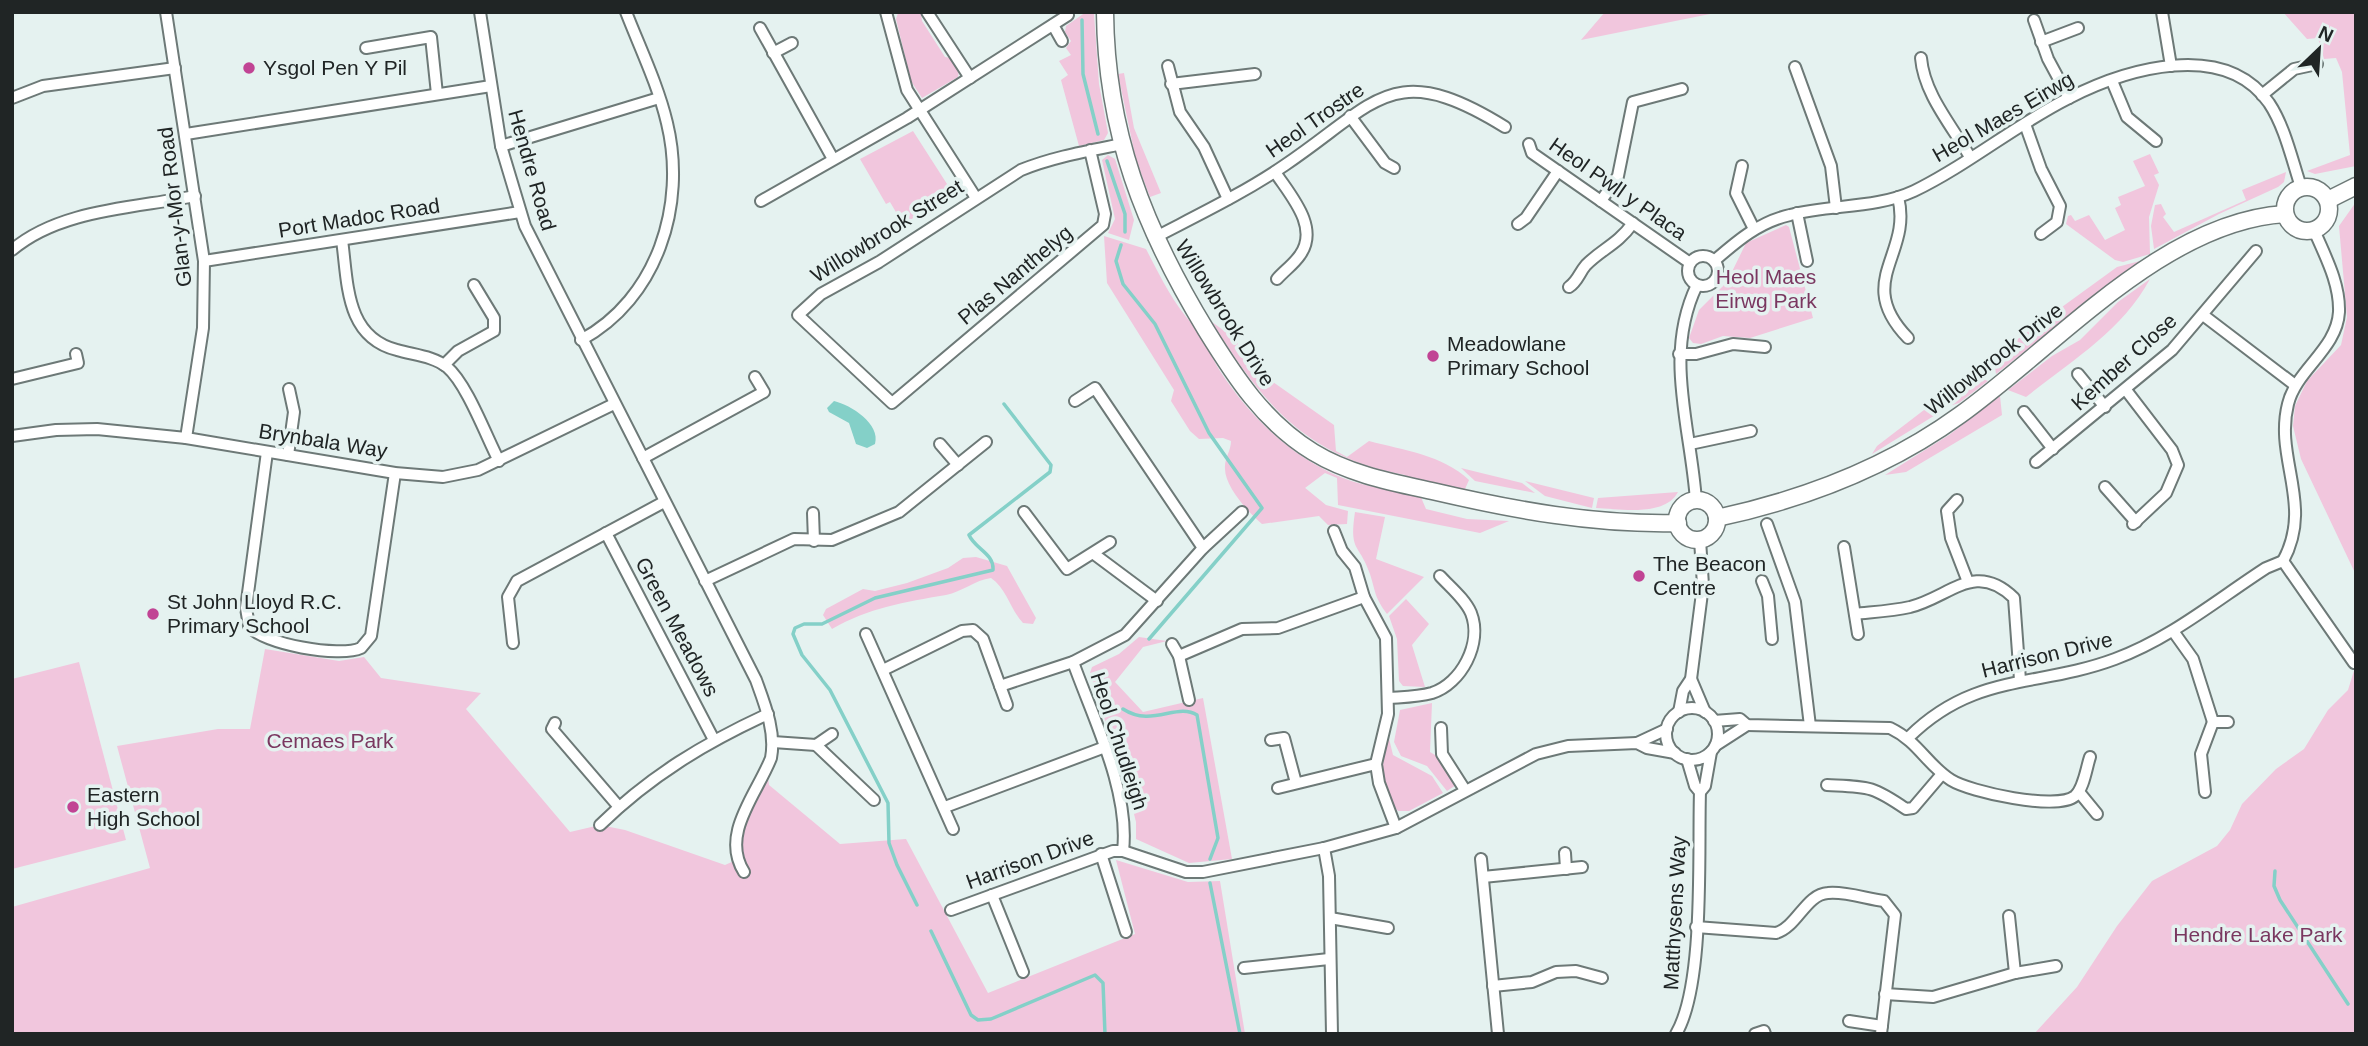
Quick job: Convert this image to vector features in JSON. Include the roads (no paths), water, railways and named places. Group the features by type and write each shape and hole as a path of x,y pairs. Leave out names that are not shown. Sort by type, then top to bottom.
{"street":[{"name":"Glan-y-Mor Road","path":"166,12 204,261 203,328 186,438"},
{"name":"Hendre Road","path":"480,12 501,146 520,212 581,340 756,680 768,714 773,741"},
{"path":"581,340 623,311 646,276 666,230 671,208 672,148 659,98 626,12"},
{"path":"886,12 907,90 976,198"},
{"path":"927,12 970,78"},
{"name":"Willowbrook Drive","path":"1104,12 1109,78 1122,144 1154,238 1200,320 1255,403 1284,431 1327,460 1373,477 1543,514 1624,523 1678,523"},
{"path":"2164,13 2172,66"},
{"path":"761,201 919,111 1068,15"},
{"path":"2034,20 2041,42 2069,98"},
{"path":"1053,25 1062,41"},
{"path":"760,28 833,159"},
{"path":"2041,42 2077,28"},
{"path":"366,48 431,37 437,94"},
{"path":"773,53 792,43"},
{"path":"1921,58 1922,73 1970,157"},
{"path":"2262,95 2294,69 2317,64"},
{"name":"Heol Maes Eirwg","path":"1714,261 1754,229 1797,213 1898,197 2069,98 2112,81 2172,66 2198,65 2223,70 2262,95 2276,116 2301,187"},
{"path":"1168,66 1180,112 1204,147 1228,199"},
{"path":"1795,67 1830,166 1836,208"},
{"path":"12,98 43,86 175,68"},
{"path":"1171,84 1255,74"},
{"path":"2112,81 2127,117 2156,141"},
{"path":"186,134 491,86"},
{"path":"1601,201 1618,176 1633,102 1682,89"},
{"name":"Heol Trostre","path":"1154,238 1275,172 1364,105 1387,96 1420,92 1463,101 1506,127"},
{"path":"501,146 659,98"},
{"path":"1350,116 1385,163 1394,168"},
{"path":"2025,124 2041,169 2060,206 2057,222 2041,234"},
{"name":"Willowbrook Street","path":"892,404 794,318 821,294 879,262 1021,170 1090,150 1122,144"},
{"name":"Heol Pwll y Placa","path":"1529,144 1532,153 1690,263"},
{"name":"Plas Nanthelyg","path":"892,404 1103,225 1105,214 1090,150"},
{"path":"1742,166 1736,193 1754,229"},
{"path":"1518,224 1526,218 1558,171"},
{"path":"1275,172 1303,217 1307,237 1300,256 1277,279"},
{"path":"2328,200 2356,186"},
{"path":"2301,187 2314,187 2328,200 2329,215 2314,230 2300,230 2285,214 2289,195 2301,187"},
{"path":"12,250 41,232 73,220 195,196"},
{"path":"1898,197 1901,232 1884,271 1883,290 1898,327 1908,338"},
{"name":"Port Madoc Road","path":"204,261 520,212"},
{"path":"1797,213 1807,261"},
{"name":"Willowbrook Drive","path":"1717,519 1806,494 1879,465 1961,415 2166,256 2224,225 2262,216 2285,214"},
{"path":"1569,287 1577,282 1587,264 1618,243 1633,223"},
{"path":"2314,230 2333,275 2339,313 2336,329 2295,385 2288,403 2285,423 2296,500 2290,549 2283,561 2354,663"},
{"path":"342,240 352,310 362,330 382,345 444,365 459,383 499,461"},
{"name":"Kember Close","path":"2036,463 2172,350 2256,251"},
{"path":"1700,256 1714,261 1718,269 1715,280 1706,286 1697,285 1688,272 1690,263 1700,256"},
{"path":"444,365 458,351 494,331 494,318 474,285"},
{"path":"1696,501 1680,386 1679,354 1683,324 1697,285"},
{"path":"2203,314 2295,385"},
{"path":"1679,354 1733,344 1765,347"},
{"path":"12,379 78,363 76,354"},
{"path":"2078,374 2105,407"},
{"path":"643,458 764,392 755,377"},
{"path":"1075,401 1095,388 1203,548"},
{"path":"288,455 293,412 289,389"},
{"path":"2105,487 2135,523 2166,493 2175,478 2178,465 2172,450 2126,390"},
{"name":"Brynbala Way","path":"13,433 97,429 186,438 395,473 452,476 478,471 614,404"},
{"path":"2024,412 2053,449"},
{"path":"1690,444 1751,432"},
{"path":"705,580 794,539 832,540 899,512 986,442"},
{"path":"940,444 958,466"},
{"path":"267,452 246,608 249,626 268,640 341,653 361,648 371,636 395,473"},
{"path":"1957,500 1947,511 1951,538 1968,582"},
{"path":"1696,501 1707,503 1717,519 1711,534 1700,540 1685,535 1678,523 1683,506 1696,501"},
{"path":"513,643 508,597 517,581 664,502"},
{"path":"1024,512 1067,569 1110,542"},
{"path":"1000,686 1073,662 1125,635 1203,548 1242,512"},
{"path":"813,513 816,523 814,541"},
{"path":"1767,524 1792,590 1811,726"},
{"path":"1334,531 1342,551 1355,567 1364,597 1386,638 1389,698 1387,723 1376,764 1379,783 1396,828"},
{"name":"Green Meadows","path":"606,533 714,740"},
{"path":"1123,850 1186,872 1227,869 1324,848 1396,828 1511,765 1557,748 1637,743 1667,729 1679,712 1683,691 1690,679 1703,585 1700,540"},
{"path":"1844,547 1858,634"},
{"path":"1094,554 1157,601"},
{"name":"Harrison Drive","path":"1909,737 1928,718 1963,698 2020,680 2115,659 2173,631 2266,568 2283,561"},
{"path":"1389,698 1421,696 1441,690 1458,675 1471,650 1474,638 1471,614 1440,576"},
{"path":"1855,614 1911,607 1968,582 1988,580 2004,588 2014,598 2018,609 2015,642 2020,680"},
{"path":"1762,581 1768,596 1772,639"},
{"path":"1768,596 1792,590"},
{"path":"1180,656 1242,629 1278,628 1364,597"},
{"path":"883,670 968,629 983,639 1007,705"},
{"path":"2173,631 2193,659 2213,722 2201,754 2205,792"},
{"path":"866,634 953,830"},
{"path":"2344,650 2356,642"},
{"path":"1172,644 1180,656 1189,700"},
{"name":"Heol Chudleigh","path":"1073,662 1105,747 1125,821 1123,850"},
{"path":"1690,679 1705,712 1714,721 1740,719 1747,725"},
{"path":"1679,712 1692,708 1705,712"},
{"path":"600,825 664,769 714,740 768,714"},
{"name":"Matthysens Way","path":"1676,1034 1684,1020 1690,997 1696,927 1700,792 1705,786 1718,736 1714,721"},
{"path":"2213,722 2228,722"},
{"path":"555,723 552,729 619,807"},
{"path":"1637,743 1688,759 1703,757 1747,725 1890,727 1909,737 1942,774 1968,787 2043,803 2061,803 2079,792 2090,757"},
{"path":"1441,729 1442,754 1465,790"},
{"path":"1667,729 1669,746 1675,753"},
{"path":"816,745 832,734"},
{"path":"1271,740 1284,738 1296,783"},
{"path":"744,872 735,855 736,837 749,802 768,765 773,741 816,745 874,800"},
{"path":"945,807 1105,747"},
{"name":"Matthysens Way","path":"1688,759 1695,786 1700,792"},
{"path":"1278,788 1376,764"},
{"path":"1827,785 1866,787 1885,792 1906,809 1913,808 1942,774"},
{"path":"2079,792 2097,814"},
{"path":"1324,848 1329,876 1332,1034"},
{"name":"Harrison Drive","path":"951,910 1101,854 1123,850"},
{"path":"1565,853 1566,869"},
{"path":"1101,854 1126,932"},
{"path":"1481,859 1499,1034"},
{"path":"1483,877 1582,867"},
{"path":"1696,927 1776,933 1787,930 1816,897 1827,892 1884,901 1895,915 1881,1030 1849,1021"},
{"path":"992,895 1023,972"},
{"path":"2009,916 2015,973"},
{"path":"1330,918 1388,928"},
{"path":"1244,968 1329,959"},
{"path":"1587,974 1590,962"},
{"path":"1885,994 1933,998 2015,973 2056,966"},
{"path":"1493,986 1532,982 1556,972 1602,978"},
{"path":"1755,1034 1764,1031 1765,1034"}],"water":[{"path":"834,401 863,416 874,429 875,444 867,448 856,444 849,423 829,412 827,408"}],"waterway":[{"path":"1082,20 1083,74 1098,134"},
{"path":"1107,161 1125,214 1125,232"},
{"path":"1121,245 1116,261 1123,284 1155,324 1209,433 1262,508 1149,639"},
{"path":"917,905 889,843 888,803 830,690 802,655 793,634 795,628 804,624 822,624 875,598 993,570 991,559 969,535 1050,472 1051,465 1004,404"},
{"path":"1123,709 1144,716 1181,711 1197,715 1218,838 1210,859"},
{"path":"2275,871 2274,886 2280,900 2348,1004"},
{"path":"1210,883 1240,1034"},
{"path":"931,931 971,1015 978,1020 991,1019 1095,975 1103,983 1105,1034"}],"place":[{"name":"Ysgol Pen Y Pil","path":"249,68"},
{"name":"Meadowlane Primary School","path":"1433,356"},
{"name":"The Beacon Centre","path":"1639,576"},
{"name":"St John Lloyd R.C. Primary School","path":"153,614"},
{"name":"Eastern High School","path":"73,807"}],"park label":[{"name":"Heol Maes Eirwg Park","path":"1766,289"},
{"name":"Cemaes Park","path":"330,741"},
{"name":"Hendre Lake Park","path":"2258,935"}]}
